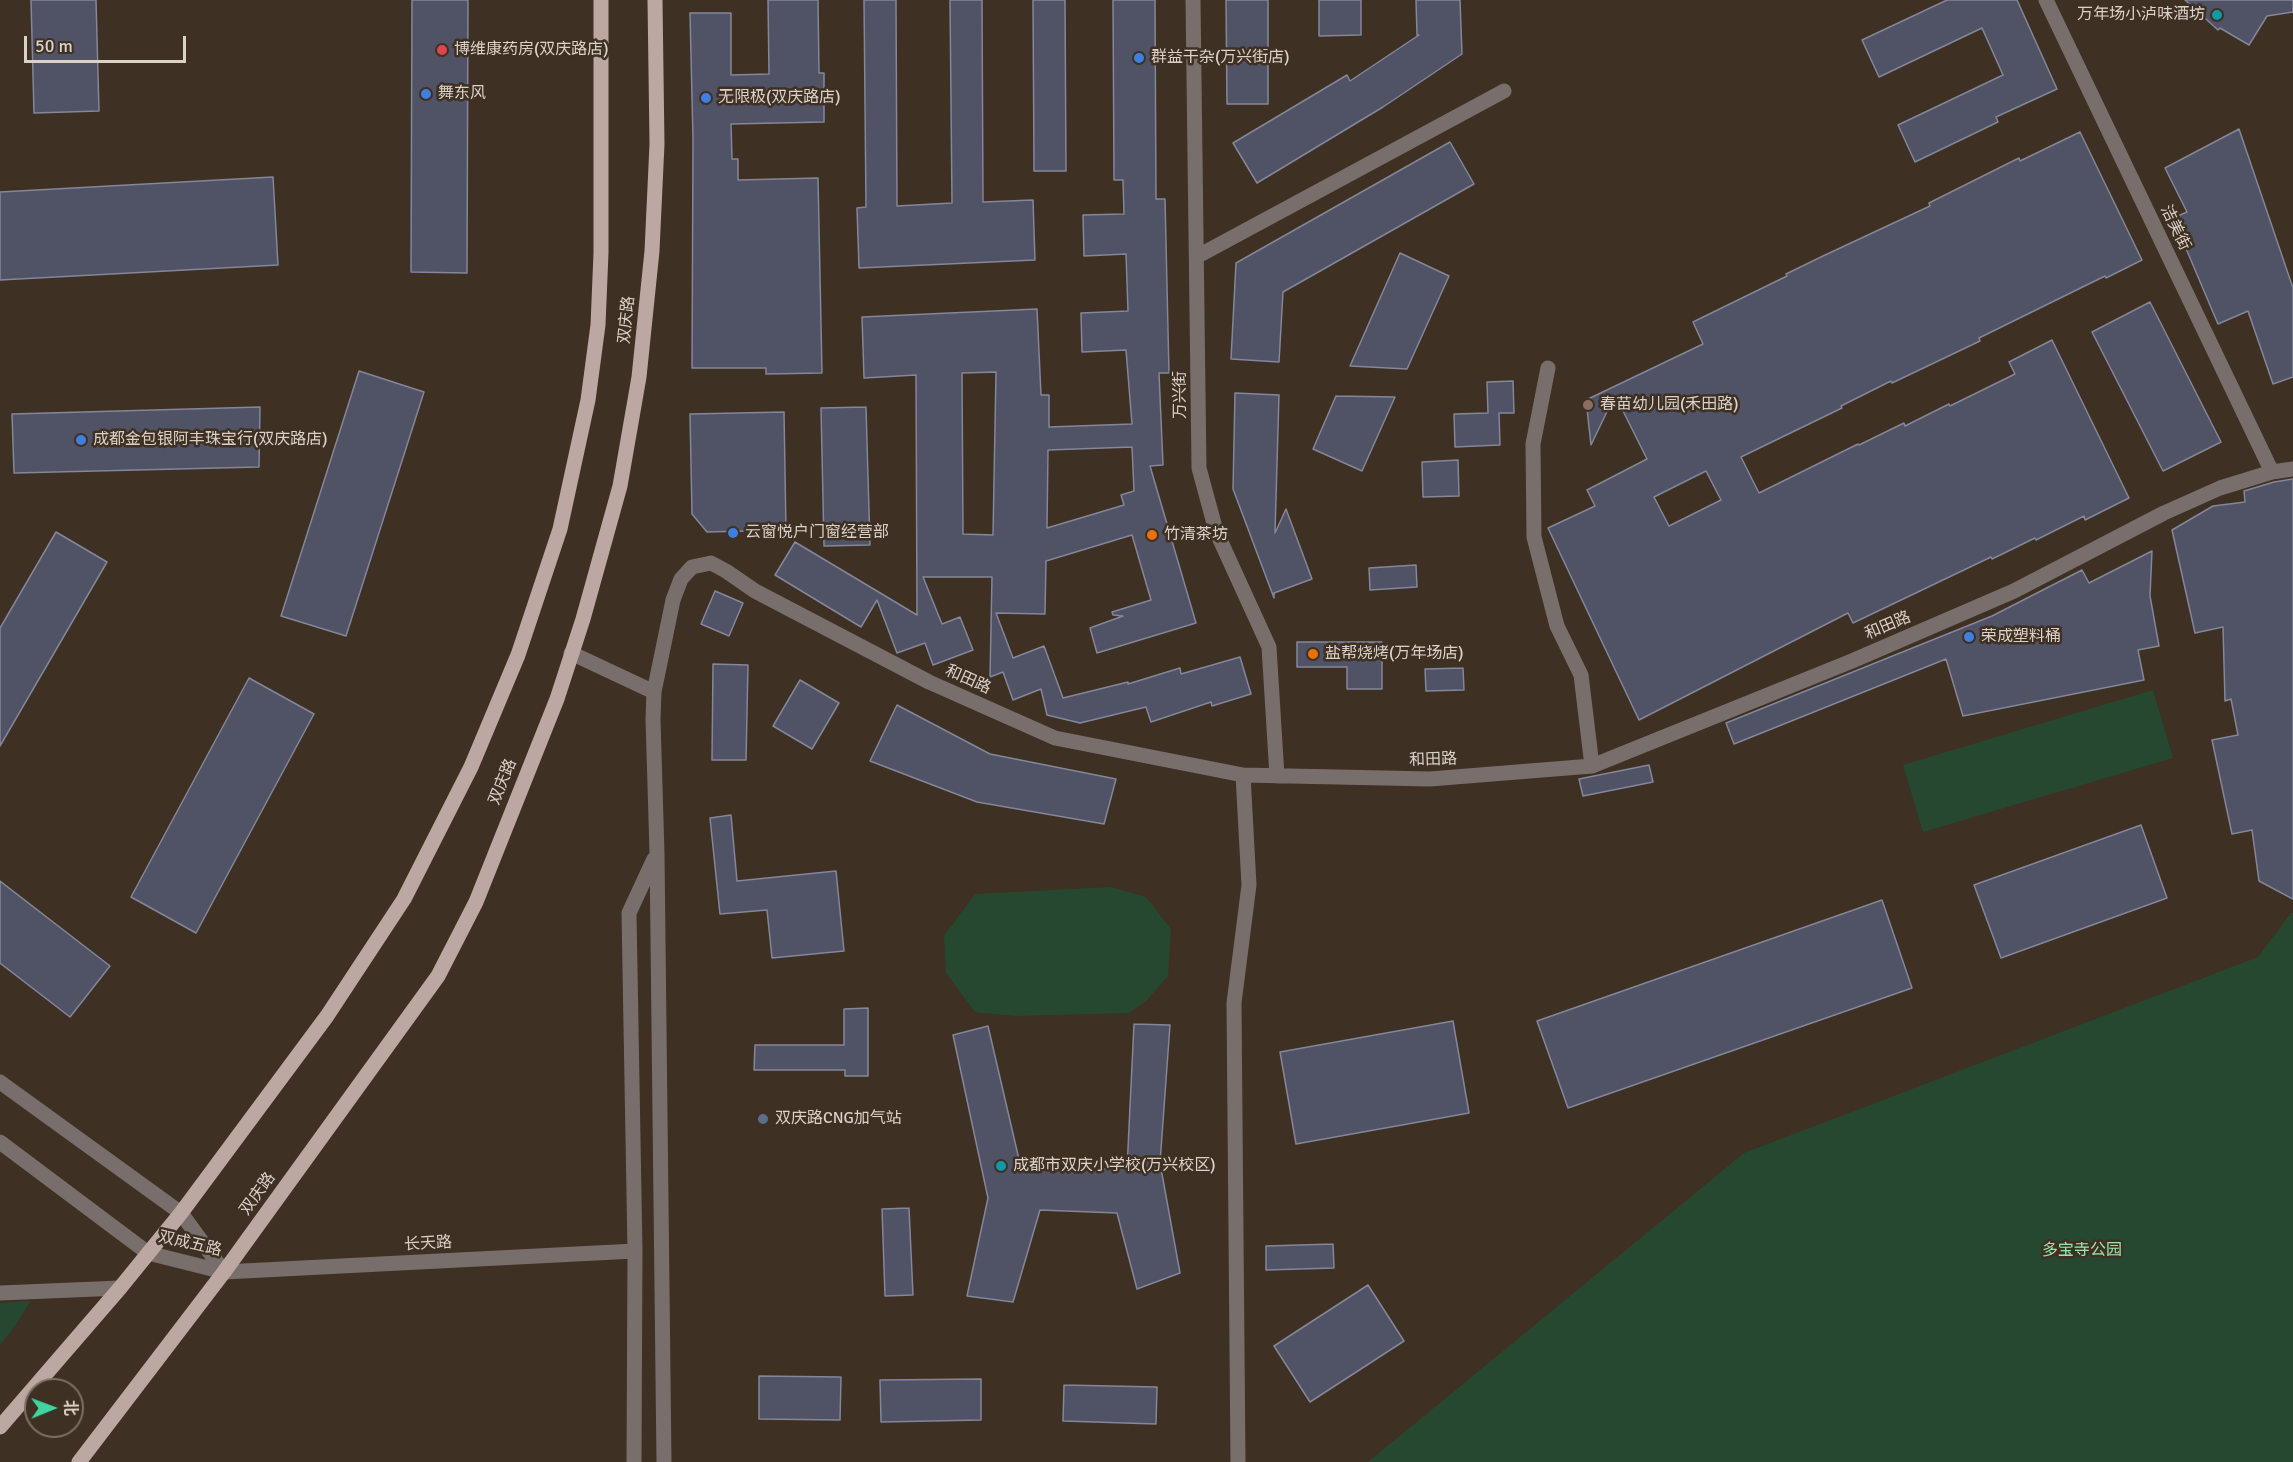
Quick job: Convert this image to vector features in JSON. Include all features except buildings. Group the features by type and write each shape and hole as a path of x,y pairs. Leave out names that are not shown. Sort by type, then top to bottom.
{"main road":[{"name":"双庆路","path":"0,1427 120,1288 181,1213 327,1016 404,899 471,767 518,655 560,529 588,400 598,325 601,253 601,0"},
{"name":"双庆路","path":"79,1462 224,1272 438,976 476,902 556,699 620,486 639,377 652,251 657,144 656,0"}],"street":[{"name":"万兴街","path":"1193,0 1199,468 1216,531 1269,647 1277,776"},
{"name":"洁美街","path":"2046,0 2272,472"},
{"path":"1198,256 1504,92"},
{"path":"1548,368 1533,444 1534,537 1557,627 1581,675 1592,766"},
{"name":"和田路","path":"654,692 673,600 681,579 692,567 711,563 755,591 929,682 1055,738 1243,775 1430,779 1592,766 1852,661 2014,591 2164,513 2220,488 2272,472 2293,469"},
{"path":"571,653 654,692 664,1462"},
{"path":"1238,1462 1234,1003 1249,885 1243,775"},
{"path":"634,1462 635,1251 629,914 657,853"},
{"name":"双成五路","path":"0,1082 181,1213 224,1272"},
{"name":"双成五路","path":"0,1142 148,1253 224,1272"},
{"name":"长天路","path":"224,1272 635,1251"},
{"path":"0,1293 120,1288"}],"green space":[{"path":"2153,690 2173,758 1923,832 1903,765"},
{"path":"1111,887 1146,897 1171,929 1168,976 1147,1000 1129,1013 1015,1016 975,1012 946,973 944,936 975,894"},
{"name":"多宝寺公园","path":"2293,913 2293,1462 1368,1462 1744,1153 2258,957"},
{"path":"30,1301 17,1323 0,1345 0,1303"}],"place":[{"name":"万年场小泸味酒坊","path":"2217,15"},
{"name":"博维康药房(双庆路店)","path":"442,50"},
{"name":"群益干杂(万兴街店)","path":"1139,58"},
{"name":"舞东风","path":"426,94"},
{"name":"无限极(双庆路店)","path":"706,98"},
{"name":"春苗幼儿园(禾田路)","path":"1588,405"},
{"name":"成都金包银阿丰珠宝行(双庆路店)","path":"81,440"},
{"name":"云窗悦户门窗经营部","path":"733,533"},
{"name":"竹清茶坊","path":"1152,535"},
{"name":"荣成塑料桶","path":"1969,637"},
{"name":"盐帮烧烤(万年场店)","path":"1313,654"},
{"name":"双庆路CNG加气站","path":"763,1119"},
{"name":"成都市双庆小学校(万兴校区)","path":"1001,1166"}]}
